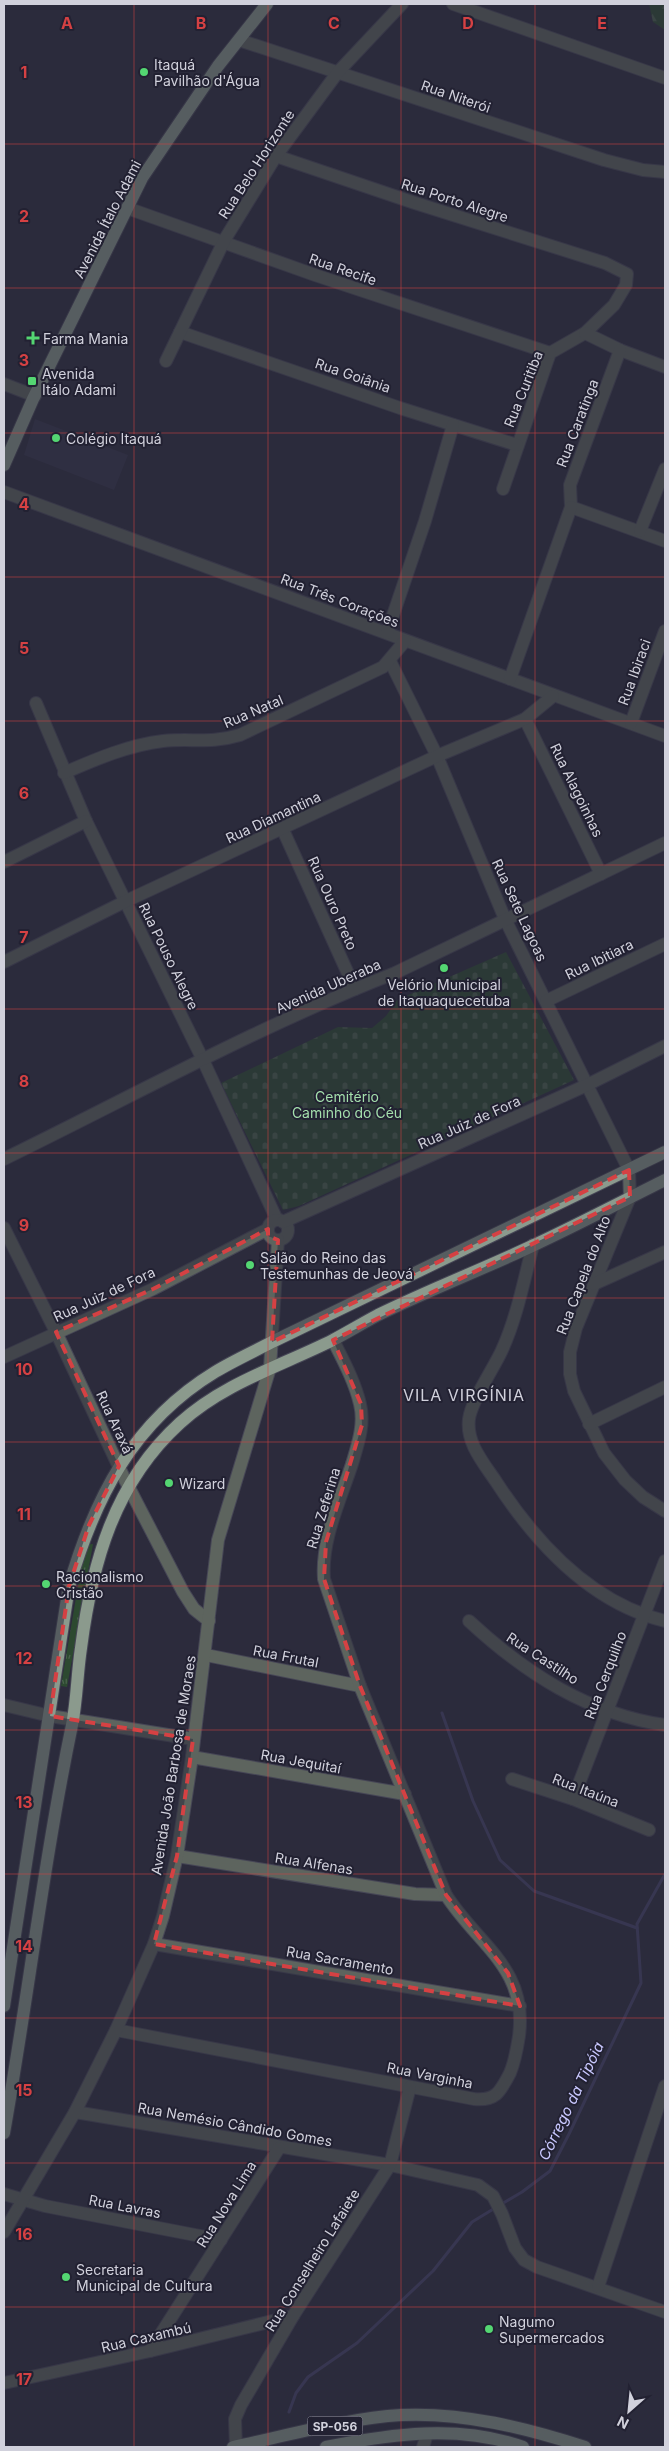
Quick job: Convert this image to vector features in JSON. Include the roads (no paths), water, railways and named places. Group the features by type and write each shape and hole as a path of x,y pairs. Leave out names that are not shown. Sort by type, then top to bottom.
{"main road":[{"name":"Avenida Ítalo Adami","path":"4,465 35,396 142,178 184,116 267,4"},
{"path":"4,2006 69,1586 89,1524 108,1484 142,1433 170,1406 215,1372 272,1342 665,1152"},
{"path":"4,2133 57,1792 73,1720 81,1647 92,1578 104,1542 129,1486 145,1462 181,1422 218,1394 333,1340 378,1315 533,1245 665,1180"},
{"path":"11,1955 32,1961"},
{"name":"SP-056","path":"234,2447 400,2415 438,2415 519,2429 585,2447"},
{"name":"SP-056","path":"326,2447 380,2442 426,2434 470,2434 523,2447"}],"street":[{"name":"Rua Belo Horizonte","path":"166,361 223,243 276,156 338,72 402,4"},
{"path":"453,4 665,78"},
{"name":"Rua Niterói","path":"239,40 604,160 642,170 665,172"},
{"name":"Rua Porto Alegre","path":"276,156 625,271"},
{"name":"Rua Recife","path":"126,208 223,243 550,354"},
{"name":"Rua Curitiba","path":"503,489 516,445 550,354 585,333 614,306 623,293 628,278 625,271"},
{"name":"Rua Goiânia","path":"180,332 516,445"},
{"path":"585,333 620,350 665,367"},
{"name":"Rua Caratinga","path":"572,507 570,485 620,350"},
{"path":"4,384 35,396"},
{"path":"387,633 425,521 453,425"},
{"path":"640,531 665,469"},
{"name":"Rua Três Corações","path":"4,492 665,736"},
{"path":"510,680 572,507 665,541"},
{"name":"Rua Ibiraci","path":"631,723 665,631"},
{"name":"Rua Natal","path":"64,773 102,756 145,745 164,741 214,742 240,735 364,677 390,661 405,640"},
{"name":"Rua Sete Lagoas","path":"390,661 437,756 505,919 629,1170"},
{"name":"Rua Diamantina","path":"4,962 126,901 283,830 437,756 525,719 553,696"},
{"name":"Rua Pouso Alegre","path":"36,703 64,773 86,821 203,1060 276,1223"},
{"name":"Rua Alagoinhas","path":"525,719 601,874"},
{"path":"4,862 86,821"},
{"name":"Rua Ouro Preto","path":"283,830 355,988"},
{"name":"Avenida Uberaba","path":"4,1159 203,1060 355,988 395,973 665,843"},
{"name":"Rua Ibitiara","path":"546,1001 665,944"},
{"name":"Rua Juiz de Fora","path":"4,1357 153,1289 276,1223 587,1085 665,1046"},
{"path":"629,1170 630,1198"},
{"name":"Rua Capela do Alto","path":"630,1198 576,1328 570,1352 570,1374 574,1391 604,1453 625,1480 643,1498 665,1511"},
{"path":"276,1223 287,1227 288,1233 284,1238 278,1240 269,1235 276,1223"},
{"name":"Rua Araxá","path":"4,1228 56,1332 119,1466 183,1592 194,1609 209,1621"},
{"path":"272,1342 278,1240"},
{"path":"533,1245 514,1317 502,1349 469,1416 468,1433 474,1449 509,1502 562,1565 591,1586 643,1616 665,1621"},
{"path":"594,1284 665,1252"},
{"name":"Rua Zeferina","path":"333,1340 361,1404 362,1424 358,1443 326,1542 323,1563 324,1579 360,1686"},
{"name":"Avenida João Barbosa de Moraes","path":"4,2232 75,2112 116,2030 154,1944 177,1856 206,1655 218,1540 270,1368 272,1342"},
{"path":"589,1424 665,1387"},
{"name":"Rua Cerquilho","path":"573,1799 665,1561"},
{"name":"Rua Castilho","path":"469,1621 502,1651 558,1689 607,1711 639,1721 665,1725"},
{"name":"Rua Frutal","path":"206,1655 360,1686"},
{"name":"Rua Varginha","path":"116,2030 474,2099 488,2100 496,2094 514,2064 520,2026 520,2006 515,1986 508,1973 456,1910 446,1895 360,1686"},
{"path":"4,1705 50,1716 193,1739"},
{"name":"Rua Jequitaí","path":"192,1757 405,1794"},
{"name":"Rua Itaúna","path":"512,1779 573,1799 649,1830"},
{"name":"Rua Alfenas","path":"177,1856 415,1894 446,1895"},
{"name":"Rua Sacramento","path":"154,1944 520,2006"},
{"path":"665,2086 598,2287 665,2312"},
{"name":"Rua Conselheiro Lafaiete","path":"234,2447 235,2419 241,2405 293,2316 390,2165 410,2087"},
{"name":"Rua Nemésio Cândido Gomes","path":"75,2112 279,2148 390,2165 478,2185 492,2196 502,2214 515,2248 524,2260 537,2267 598,2287"},
{"name":"Rua Nova Lima","path":"150,2351 279,2148"},
{"path":"4,2194 17,2199 24,2198"},
{"name":"Rua Lavras","path":"24,2198 45,2206 221,2240"},
{"name":"Rua Caxambú","path":"4,2383 150,2351 293,2316"},
{"path":"422,2447 426,2434"}],"waterway":[{"path":"442,1713 473,1801 500,1860 534,1891 637,1928"},
{"name":"Córrego da Tipóia","path":"500,2205 522,2192 550,2171 569,2134 641,1983 637,1924 665,1874"},
{"name":"Córrego da Tipóia","path":"289,2412 296,2393 308,2377 357,2343 433,2271 472,2222 495,2208"}],"place":[{"name":"Itaquá Pavilhão d'Água","path":"144,72"},
{"name":"Farma Mania","path":"33,338"},
{"name":"Avenida Itálo Adami","path":"32,381"},
{"name":"Colégio Itaquá","path":"56,438"},
{"name":"Velório Municipal de Itaquaquecetuba","path":"444,968"},
{"name":"Salão do Reino das Testemunhas de Jeová","path":"250,1265"},
{"name":"Wizard","path":"169,1483"},
{"name":"Racionalismo Cristão","path":"46,1584"},
{"name":"Secretaria Municipal de Cultura","path":"66,2277"},
{"name":"Nagumo Supermercados","path":"489,2329"}],"district":[{"name":"VILA VIRGÍNIA","path":"464,1395"}],"park label":[{"name":"Cemitério Caminho do Céu","path":"347,1104"}]}
